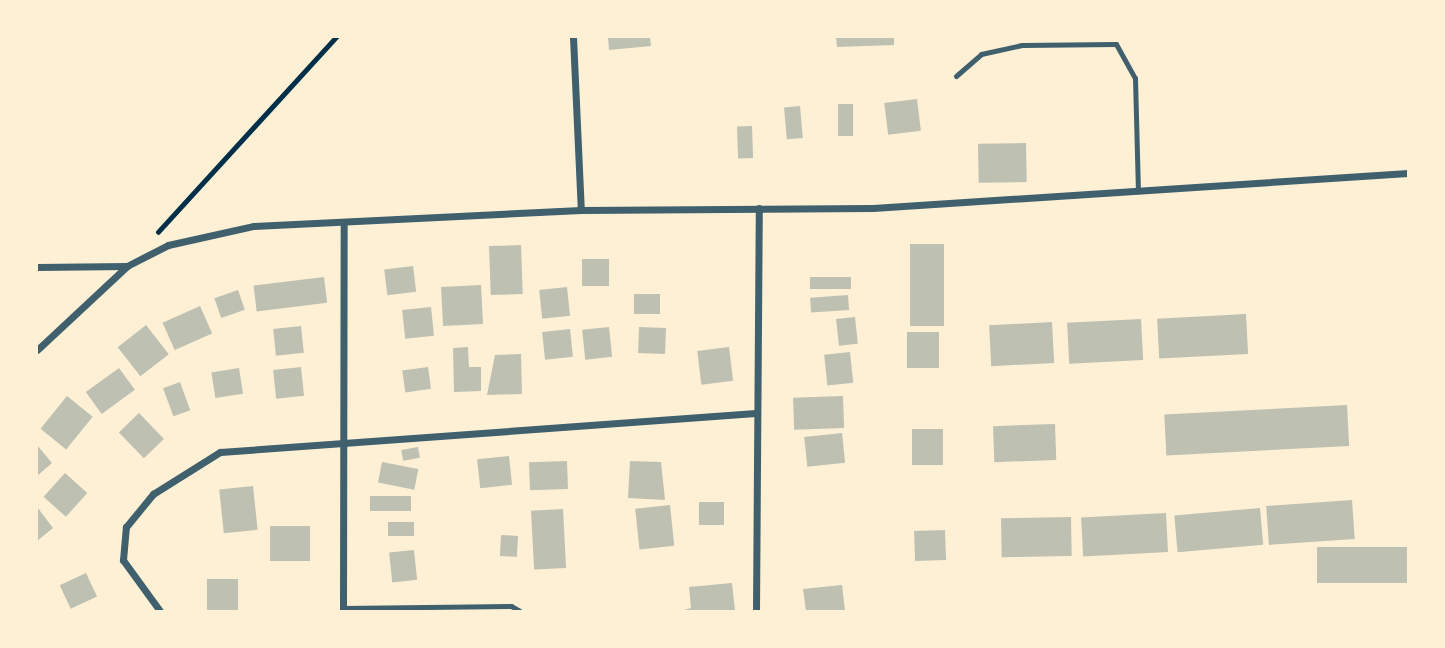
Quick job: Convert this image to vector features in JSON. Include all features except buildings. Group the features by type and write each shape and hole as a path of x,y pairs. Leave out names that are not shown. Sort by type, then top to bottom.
{"street":[{"path":"573,37 581,210"},
{"path":"37,350 127,266 168,245 254,226 581,210 873,208 1408,173"},
{"path":"756,611 759,208"},
{"path":"343,610 341,440 344,222"},
{"path":"37,267 127,266"},
{"path":"160,611 123,560 126,527 153,494 220,452 341,440 756,413"}],"lane":[{"path":"957,76 981,54 1022,45 1116,44 1135,78 1138,191"},
{"path":"343,610 511,606 520,611"}],"path":[{"path":"154,236 336,37"}]}
